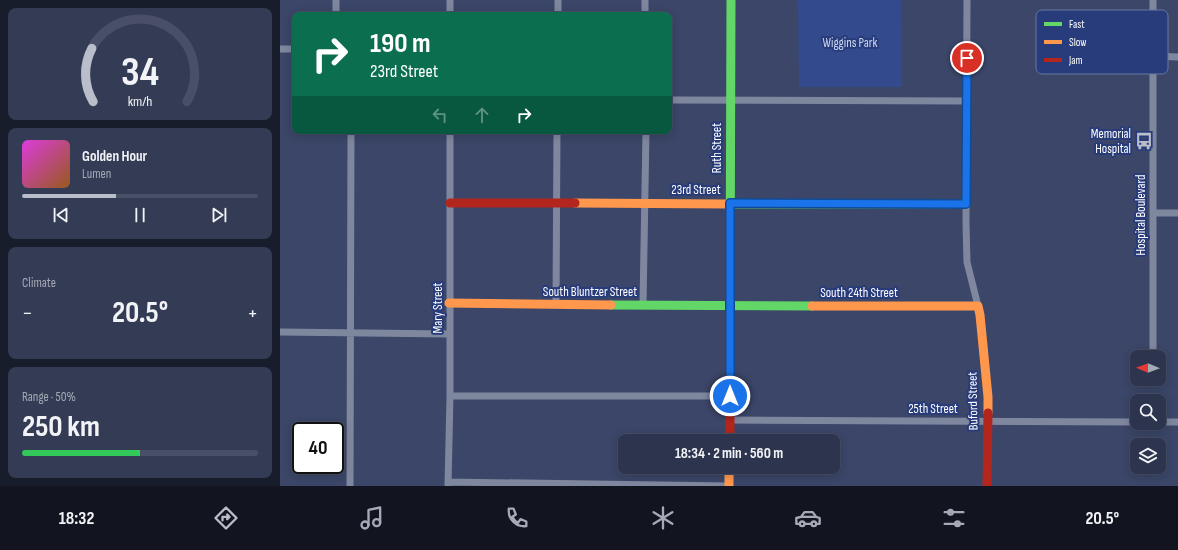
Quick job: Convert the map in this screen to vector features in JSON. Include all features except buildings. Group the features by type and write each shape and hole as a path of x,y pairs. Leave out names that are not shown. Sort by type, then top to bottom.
{"street":[{"path":"336,0 336,12"},
{"path":"450,0 450,12"},
{"path":"558,0 558,12"},
{"path":"645,0 645,12"},
{"name":"Ruth Street","path":"730,0 730,434"},
{"name":"Buford Street","path":"967,0 967,262 979,310 986,374 987,486"},
{"name":"Hospital Boulevard","path":"1153,0 1153,10"},
{"path":"280,49 292,49"},
{"name":"Hospital Boulevard","path":"1152,74 1153,350"},
{"path":"672,100 967,101"},
{"path":"350,486 351,134"},
{"name":"Mary Street","path":"448,484 450,396 450,134"},
{"path":"556,305 557,134"},
{"path":"643,305 646,134"},
{"name":"23rd Street","path":"450,203 557,202 966,204"},
{"path":"1153,213 1178,213"},
{"name":"South Bluntzer Street","path":"449,303 730,306"},
{"name":"South 24th Street","path":"730,306 979,310"},
{"path":"280,332 450,334"},
{"path":"450,396 730,396"},
{"name":"25th Street","path":"730,420 1130,422"},
{"path":"1166,422 1178,422"},
{"path":"448,484 729,486 730,474"}],"green space":[{"name":"Wiggins Park","path":"798,0 901,0 902,87 799,87"}],"traffic: fast":[{"path":"730,311 731,0"},
{"path":"728,204 966,204"},
{"path":"611,305 812,306"}],"traffic: slow":[{"path":"575,203 728,204"},
{"path":"449,303 611,305"},
{"path":"812,306 978,306 988,397 988,413"},
{"path":"729,474 729,486"}],"traffic: jam":[{"path":"450,203 575,203"},
{"path":"730,311 730,434"},
{"path":"987,486 988,413"}],"place":[{"name":"Memorial Hospital","path":"1144,141"}],"route":[{"path":"730,396 730,203 966,204 967,58"}]}
